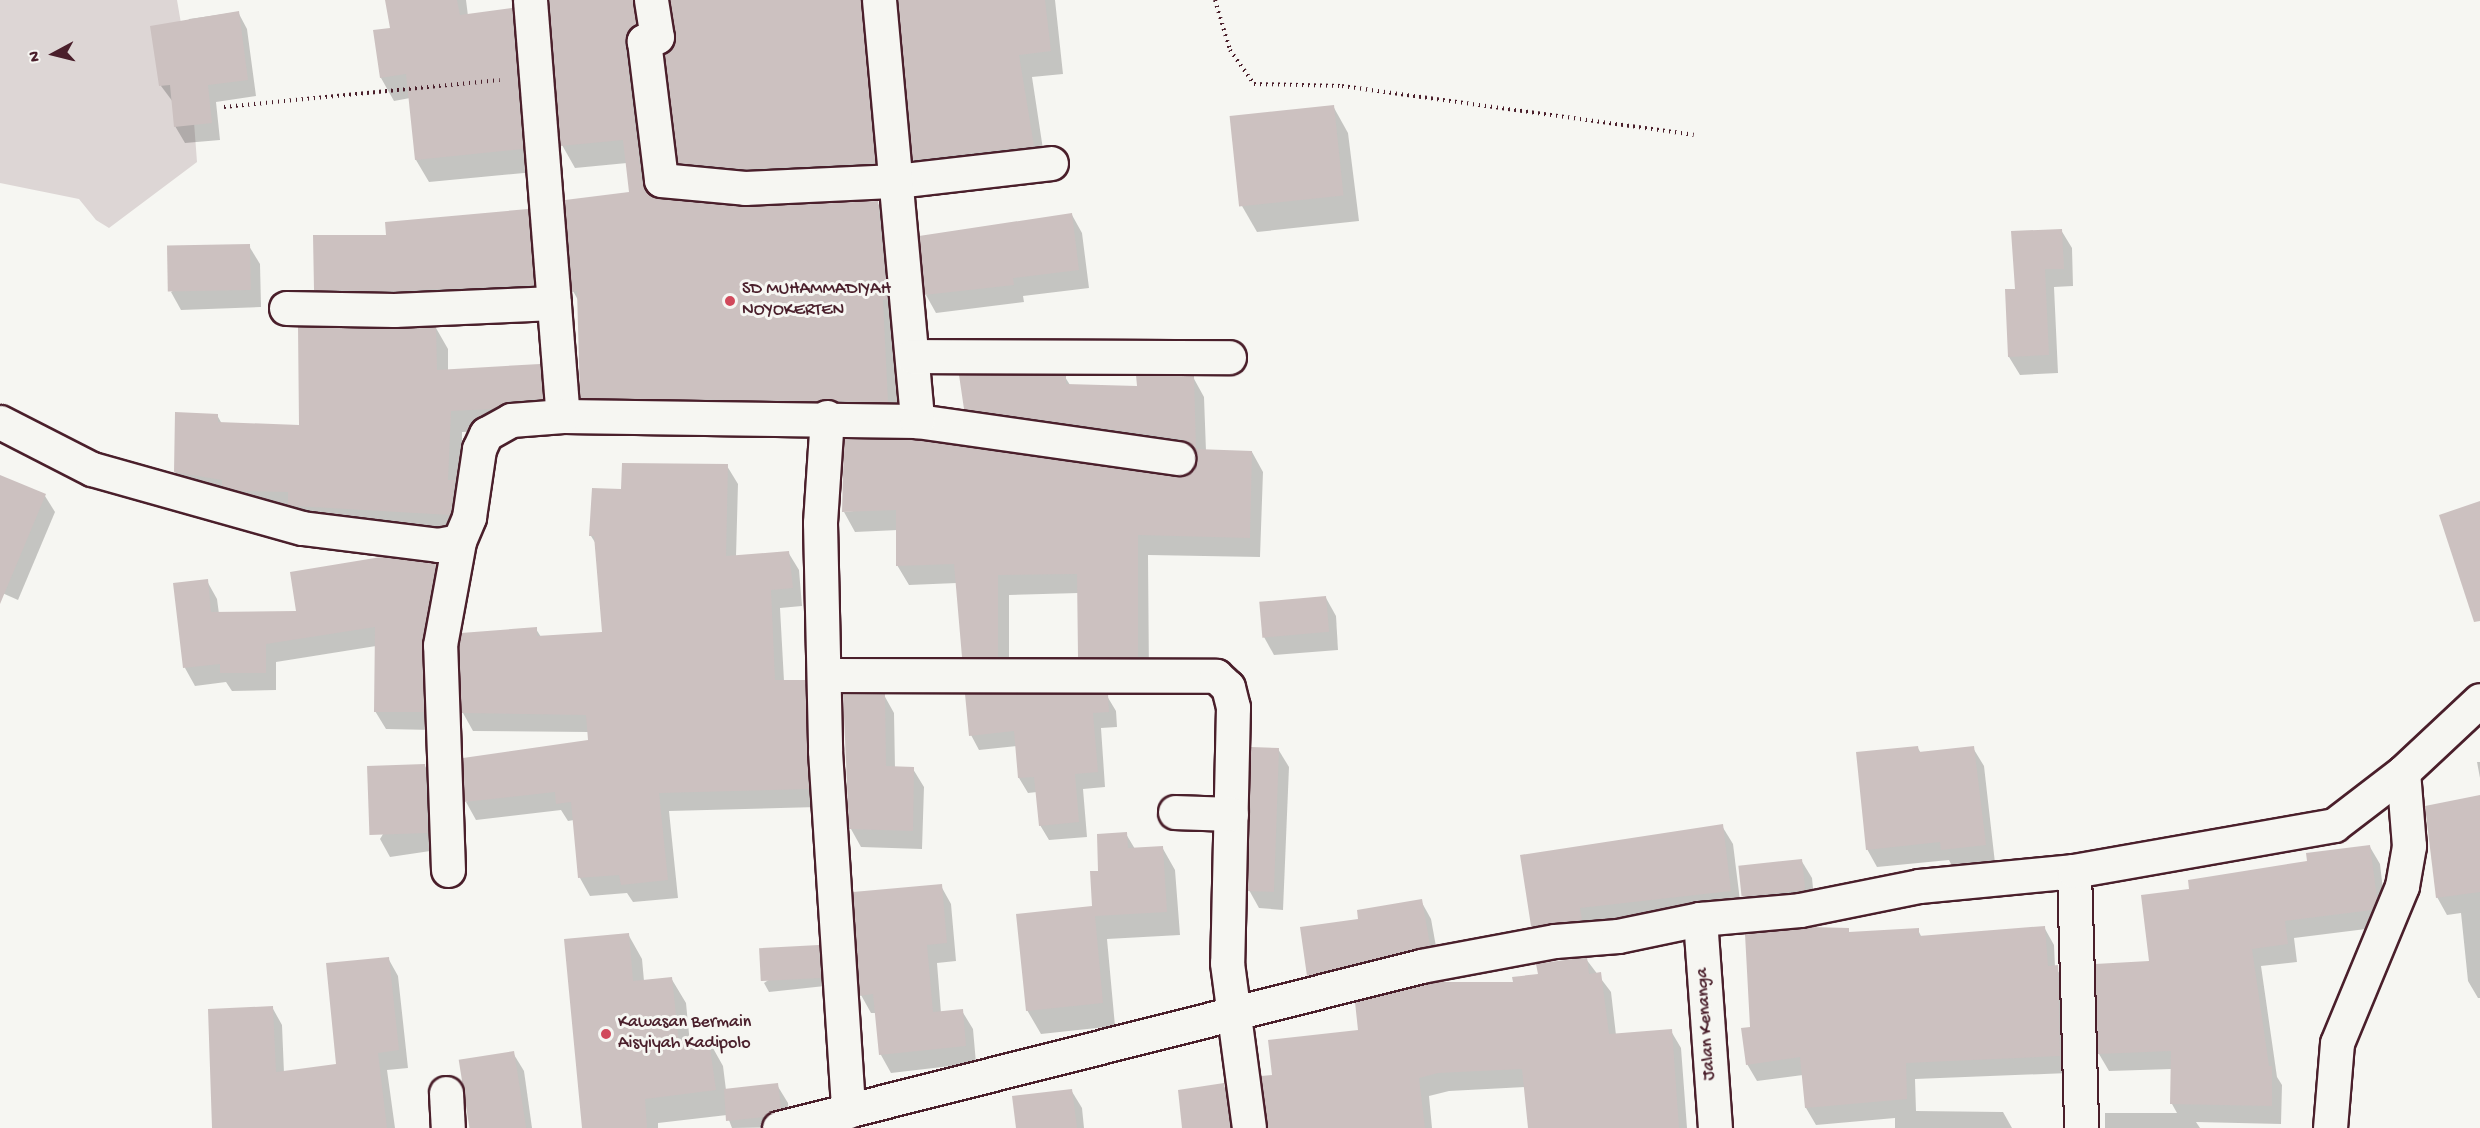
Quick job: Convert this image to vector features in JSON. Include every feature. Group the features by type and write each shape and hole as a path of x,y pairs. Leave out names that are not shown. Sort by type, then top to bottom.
{"street":[{"path":"530,0 563,416"},
{"path":"651,0 657,37 644,41 661,180 745,188 896,181 1051,164"},
{"path":"879,0 917,421"},
{"path":"286,308 394,310 554,303"},
{"path":"912,356 1229,357"},
{"path":"448,870 440,645 459,541 470,517 479,449 486,434 511,420 563,416 590,420 826,417 917,421 1178,458"},
{"path":"826,417 820,522 824,675 848,1111"},
{"path":"0,422 92,469 302,528 438,545 459,541"},
{"path":"824,675 1215,676 1228,687 1233,707 1227,963 1249,1128"},
{"path":"779,1128 1199,1024 1232,1012 1421,966 1556,941 1618,936 1700,919 1800,910 1919,886 2074,871 2334,825 2403,772 2480,700"},
{"path":"2330,1128 2337,1043 2402,886 2409,846 2403,772"},
{"path":"1175,812 1231,814"},
{"path":"2074,871 2081,1128"},
{"name":"Jalan Kenanga","path":"1700,919 1714,1128"},
{"path":"446,1093 448,1128"}],"path":[{"path":"1215,0 1230,50 1254,84 1342,86 1694,135"},
{"path":"224,107 537,76"}],"shaded area":[{"path":"0,0 177,0 191,82 197,162 109,228 96,220 79,199 0,183"}],"building":[{"path":"385,0 457,0 460,15 512,8 523,149 415,160 406,74 380,78 373,30 390,28"},
{"name":"SD MUHAMMADIYAH NOYOKERTEN","path":"549,0 633,0 636,24 627,34 625,43 642,182 652,196 746,207 878,201 887,299 883,300 888,402 580,398 577,291 572,292 565,200 629,192 623,140 560,146"},
{"path":"670,0 861,0 875,163 745,169 678,163 664,54 675,42"},
{"path":"898,0 1045,0 1051,51 1019,55 1034,146 912,160"},
{"path":"239,11 248,80 208,85 212,123 174,127 170,85 159,86 150,26"},
{"path":"1334,105 1344,196 1239,206 1230,116"},
{"path":"528,209 534,285 394,291 314,290 313,235 386,235 385,222"},
{"path":"1072,213 1079,270 1013,278 1014,285 924,295 919,236"},
{"path":"2062,229 2064,269 2045,269 2049,355 2008,357 2005,289 2015,289 2011,231"},
{"path":"250,244 251,290 168,291 167,245"},
{"path":"298,327 436,327 437,370 540,364 543,399 509,401 492,409 451,411 448,480 455,480 450,515 288,505 288,492 241,491 222,486 222,480 174,472 175,412 218,414 218,422 299,425"},
{"path":"959,375 1066,375 1066,384 1137,386 1136,375 1194,376 1196,449 1252,451 1250,538 1138,535 1138,657 1078,657 1077,574 998,575 998,657 962,657 954,564 896,566 896,510 842,512 844,439 916,440 1175,477 1186,475 1196,461 1195,450 1181,439 964,409"},
{"path":"622,463 728,464 726,556 789,551 793,588 771,590 775,680 805,680 809,789 659,793 668,880 621,885 619,875 578,878 571,802 556,804 555,792 464,802 463,758 588,740 586,715 461,713 459,646 461,633 537,627 537,636 602,632 594,536 589,536 592,488 621,489"},
{"path":"0,475 46,494 0,604"},
{"path":"2480,501 2480,621 2474,622 2439,515"},
{"path":"381,557 436,564 422,642 424,712 374,712 375,627 266,644 266,673 220,673 220,664 183,668 173,583 208,579 211,612 296,611 290,572"},
{"path":"1326,596 1329,632 1262,638 1259,602"},
{"path":"843,694 885,694 886,766 914,767 913,831 849,829"},
{"path":"965,694 1108,694 1109,712 1093,713 1098,772 1075,774 1079,822 1039,826 1034,777 1018,778 1014,731 969,736"},
{"path":"1918,746 1919,752 1974,746 1986,845 1941,850 1940,842 1866,850 1856,752"},
{"path":"1251,747 1279,748 1274,892 1246,891"},
{"path":"425,764 427,833 369,835 367,766"},
{"path":"2480,795 2480,892 2436,898 2425,806"},
{"path":"1723,824 1731,891 1580,908 1582,920 1531,926 1520,855"},
{"path":"1127,832 1128,848 1163,846 1167,912 1095,916 1103,1003 1026,1011 1016,914 1092,906 1090,871 1098,871 1097,834"},
{"path":"2370,845 2377,898 2372,910 2285,921 2288,944 2252,949 2269,1066 2272,1066 2272,1106 2170,1104 2171,1051 2098,1054 2095,964 2149,961 2141,895 2189,889 2188,880 2307,861 2306,853"},
{"path":"1802,859 1805,890 1742,897 1738,866"},
{"path":"942,884 947,943 927,945 933,1012 963,1009 966,1046 879,1055 873,994 859,996 853,892"},
{"path":"1422,899 1430,945 1307,976 1300,927 1358,919 1357,910"},
{"path":"2045,926 2048,966 2058,965 2060,1056 1906,1063 1907,1099 1805,1108 1800,1057 1746,1065 1741,1028 1750,1027 1745,934 1809,927 1849,928 1849,932 1919,928 1919,936"},
{"name":"Kawasan Bermain Aisyiyah Kadipolo","path":"629,933 633,981 672,977 679,1044 709,1040 716,1090 645,1099 647,1128 582,1128 564,939"},
{"path":"819,945 821,978 761,981 759,948"},
{"path":"389,957 399,1050 378,1053 387,1128 212,1128 208,1009 273,1006 276,1072 336,1064 326,963"},
{"path":"1587,957 1589,974 1601,972 1609,1034 1672,1029 1679,1128 1528,1128 1522,1069 1438,1073 1419,1078 1425,1128 1267,1128 1261,1076 1272,1075 1268,1040 1358,1030 1355,1002 1436,982 1513,982 1512,977 1538,974 1536,964"},
{"path":"514,1051 526,1128 469,1128 459,1060"},
{"path":"778,1083 781,1108 764,1117 726,1121 724,1089"},
{"path":"1224,1083 1230,1128 1182,1128 1178,1090"},
{"path":"1072,1089 1077,1128 1016,1128 1012,1096"}],"place":[{"name":"SD MUHAMMADIYAH NOYOKERTEN","path":"730,301"},
{"name":"Kawasan Bermain Aisyiyah Kadipolo","path":"606,1034"}]}
